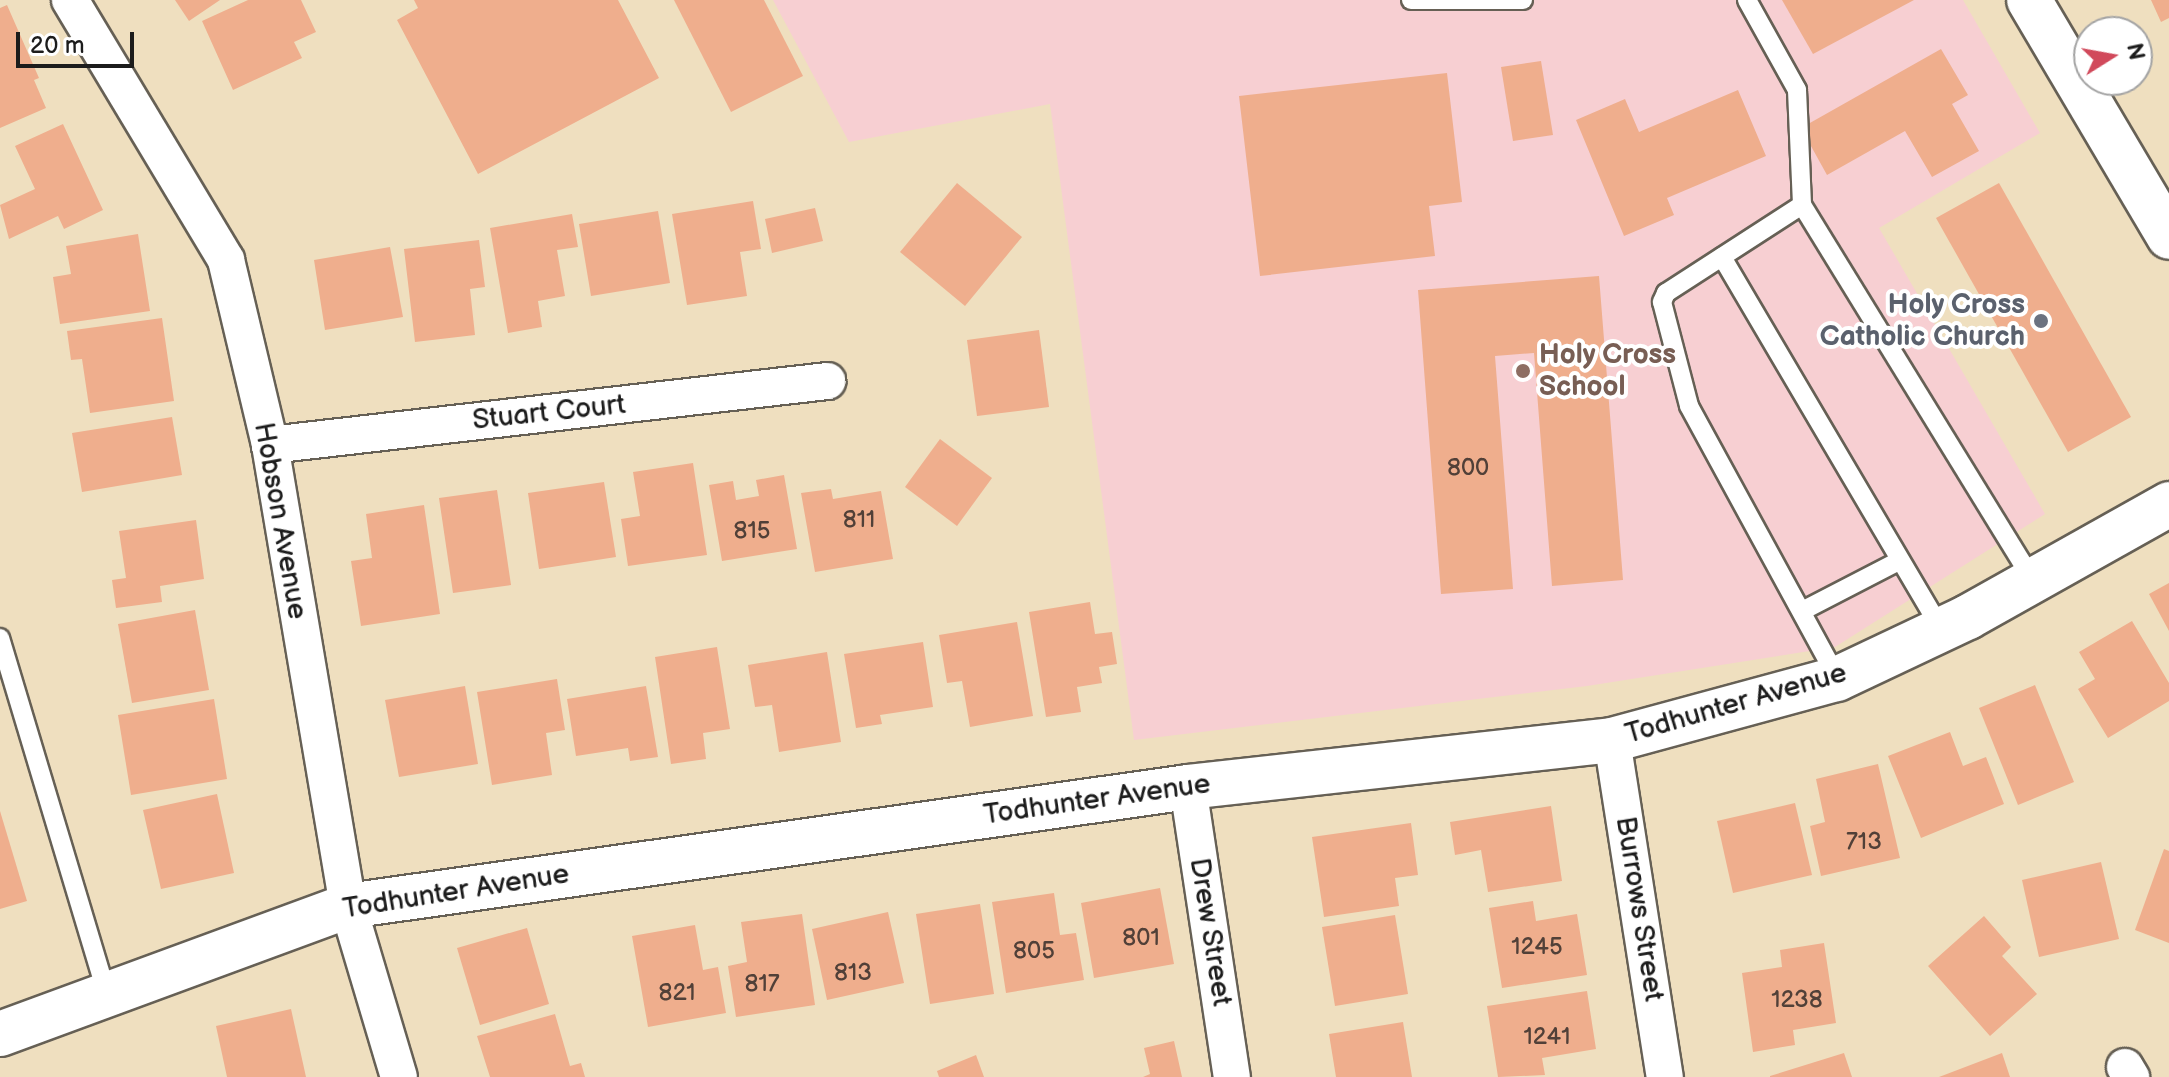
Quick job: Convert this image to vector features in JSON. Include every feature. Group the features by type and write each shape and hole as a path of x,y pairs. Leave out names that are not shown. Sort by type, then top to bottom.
{"street":[{"name":"Hobson Avenue","path":"70,0 226,260 270,445 348,906 399,1077"},
{"path":"2029,0 2169,237"},
{"name":"Stuart Court","path":"270,445 827,381"},
{"name":"Todhunter Avenue","path":"0,1034 348,906 1188,787 1612,740 1837,679 2033,581 2169,504"},
{"name":"Burrows Street","path":"1612,740 1665,1077"},
{"name":"Drew Street","path":"1188,787 1232,1077"}],"lane":[{"path":"1411,0 1523,0"},
{"path":"1747,0 1797,90 1802,205 2033,581"},
{"path":"1802,205 1666,293 1662,302 1672,353 1689,406 1716,460 1804,610 1837,679"},
{"path":"1722,257 1897,562 1941,629"},
{"path":"1804,610 1897,562"},
{"path":"0,638 107,994"}],"shaded area":[{"name":"Holy Cross School","path":"773,0 1963,0 2040,133 1879,228 2045,514 1835,647 1587,686 1134,740 1050,104 849,142"}],"building":[{"path":"175,0 220,0 189,21"},
{"path":"248,0 301,0 316,32 294,42 302,58 233,90 202,21"},
{"path":"414,0 618,0 659,78 478,174 397,20 418,8"},
{"path":"674,0 764,0 803,76 731,112"},
{"path":"1782,0 1914,0 1813,54"},
{"path":"2151,0 2169,0 2169,18 2161,22"},
{"path":"7,5 39,78 34,80 46,108 0,128 0,8"},
{"path":"1941,49 1968,95 1952,104 1979,151 1932,177 1905,131 1827,175 1801,128"},
{"path":"1541,61 1553,135 1513,141 1501,67"},
{"path":"1447,73 1462,202 1429,206 1435,256 1260,276 1239,96"},
{"path":"1738,90 1766,156 1667,198 1674,215 1624,236 1576,120 1625,99 1639,132"},
{"path":"63,124 103,210 64,229 58,216 9,239 0,205 35,189 15,146"},
{"path":"957,183 1022,237 965,306 900,252"},
{"path":"1999,183 2131,417 2068,452 1936,218"},
{"path":"753,201 761,249 740,252 747,296 687,305 672,214"},
{"path":"815,208 823,241 772,253 765,219"},
{"path":"658,211 670,283 591,296 579,224"},
{"path":"572,214 578,247 557,250 565,296 538,301 542,327 508,333 490,228"},
{"path":"138,234 150,311 60,324 53,277 71,274 66,246"},
{"path":"479,240 485,287 470,289 475,335 415,342 404,249"},
{"path":"390,247 403,317 325,330 314,260"},
{"path":"1599,276 1623,580 1552,586 1534,353 1495,356 1513,589 1441,594 1418,290"},
{"path":"162,318 174,401 90,413 82,359 71,360 67,331"},
{"path":"1039,330 1049,407 977,416 967,340"},
{"path":"172,417 182,475 82,492 72,433"},
{"path":"940,439 992,478 957,526 905,487"},
{"path":"693,463 707,555 628,566 621,519 640,516 633,472"},
{"path":"784,475 797,549 722,561 709,485 733,481 736,500 759,496 756,480"},
{"path":"604,482 616,557 539,569 528,493"},
{"path":"831,489 833,499 881,491 893,559 815,572 801,493"},
{"path":"497,490 511,585 453,593 439,498"},
{"path":"424,505 440,614 361,626 351,561 372,558 366,514"},
{"path":"196,520 204,579 160,586 162,602 116,608 112,580 126,578 119,531"},
{"path":"2169,583 2169,631 2149,594"},
{"path":"1090,602 1095,634 1112,632 1117,664 1099,667 1102,683 1077,687 1081,712 1046,717 1029,612"},
{"path":"195,610 209,690 132,703 118,624"},
{"path":"2132,621 2169,683 2169,701 2108,738 2078,689 2095,679 2079,652"},
{"path":"1017,622 1033,716 970,727 962,681 947,683 939,635"},
{"path":"923,642 933,707 880,715 882,724 856,728 844,654"},
{"path":"717,647 730,729 703,733 706,759 671,764 655,657"},
{"path":"827,652 841,742 779,752 772,705 755,707 748,665"},
{"path":"557,679 565,730 546,733 552,775 492,785 477,692"},
{"path":"2035,685 2074,782 2018,805 1979,708"},
{"path":"465,686 478,764 399,777 385,700"},
{"path":"646,686 658,757 630,761 628,748 576,756 567,699"},
{"path":"214,699 227,779 131,795 118,715"},
{"path":"1950,732 1963,766 1986,757 2004,804 1921,838 1888,756"},
{"path":"1878,764 1900,858 1821,876 1810,826 1825,822 1816,779"},
{"path":"217,794 234,873 161,889 143,810"},
{"path":"1795,803 1812,875 1733,893 1717,821"},
{"path":"1551,806 1562,881 1488,892 1481,850 1455,855 1450,822"},
{"path":"0,811 27,901 0,909"},
{"path":"1411,823 1418,875 1395,878 1399,906 1324,917 1312,837"},
{"path":"2164,849 2169,851 2169,943 2135,930"},
{"path":"2101,862 2119,939 2039,957 2022,880"},
{"path":"1160,888 1174,964 1094,978 1081,903"},
{"path":"1054,893 1060,935 1076,933 1084,980 1006,993 992,902"},
{"path":"1533,901 1536,921 1577,914 1587,975 1502,988 1489,908"},
{"path":"980,904 994,994 930,1004 916,914"},
{"path":"888,912 904,983 827,1000 812,929"},
{"path":"802,914 815,1005 736,1017 728,966 747,962 741,922"},
{"path":"1395,915 1408,994 1335,1006 1322,927"},
{"path":"1984,916 2011,947 2002,956 2037,994 1990,1036 1928,966"},
{"path":"695,925 703,970 718,967 726,1013 648,1027 632,936"},
{"path":"527,928 549,1004 480,1025 457,948"},
{"path":"1824,943 1836,1023 1793,1030 1795,1045 1753,1052 1742,973 1782,967 1780,950"},
{"path":"1587,991 1596,1049 1542,1058 1545,1075 1498,1077 1487,1006"},
{"path":"291,1009 306,1077 227,1077 216,1026"},
{"path":"555,1014 570,1066 581,1063 585,1077 490,1077 477,1036"},
{"path":"1403,1022 1412,1077 1336,1077 1329,1034"},
{"path":"1174,1041 1182,1077 1143,1077 1150,1074 1144,1048"},
{"path":"1844,1053 1852,1077 1770,1077 1770,1076"},
{"path":"2002,1053 2010,1077 1939,1077"},
{"path":"976,1055 984,1077 939,1077 937,1071"}],"place":[{"name":"Holy Cross Catholic Church","path":"2041,321"},
{"name":"Holy Cross School","path":"1523,371"}]}
